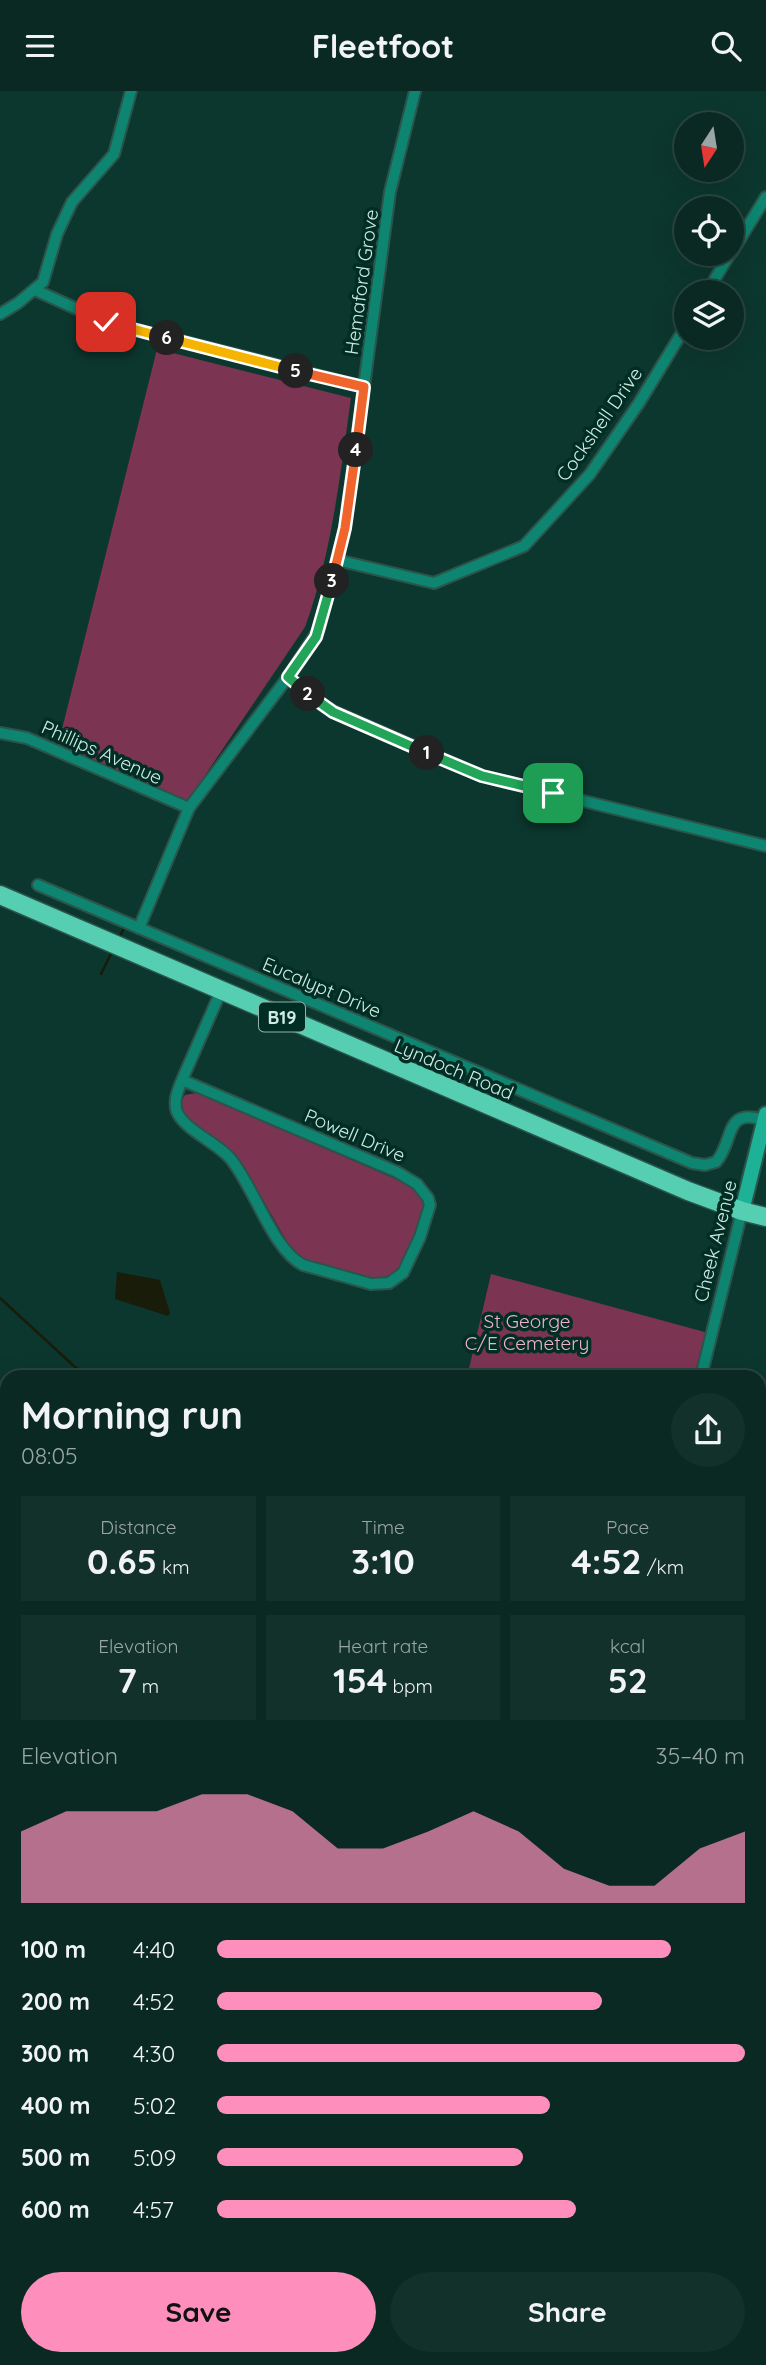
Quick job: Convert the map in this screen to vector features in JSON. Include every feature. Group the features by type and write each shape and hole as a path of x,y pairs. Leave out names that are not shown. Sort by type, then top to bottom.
{"main road":[{"name":"Lyndoch Road","path":"0,895 435,1084 742,1212 766,1217"}],"street":[{"path":"0,314 43,282 57,234 72,202 114,154 131,91"},
{"name":"Hemaford Grove","path":"139,928 189,808 316,637 345,528 390,192 415,91"},
{"path":"744,232 766,197"},
{"path":"35,290 106,322 364,387"},
{"name":"Cockshell Drive","path":"337,560 433,583 524,546 590,474 639,403 674,346"},
{"path":"288,677 333,712 482,776 766,846"},
{"name":"Phillips Avenue","path":"0,733 27,738 189,808"},
{"name":"Eucalypt Drive","path":"38,885 692,1163 707,1165 716,1162 725,1149 729,1131 740,1118 750,1115 765,1117"},
{"name":"Powell Drive","path":"182,1080 397,1172 417,1184 428,1198 429,1212 403,1273 389,1283 371,1284 294,1260 282,1248 253,1192 229,1157 177,1112 175,1104 182,1080 222,991"},
{"name":"Cheek Avenue","path":"703,1370 765,1117"}],"green space":[{"path":"157,349 351,398 329,542 305,627 187,802 58,745"},
{"path":"196,1093 414,1187 422,1196 425,1212 402,1266 384,1280 373,1280 300,1258 290,1247 243,1165 184,1115 181,1102 185,1095"},
{"name":"St George C/E Cemetery","path":"491,1274 712,1334 703,1370 469,1370"}],"shaded area":[{"path":"117,1272 160,1280 170,1313 168,1316 115,1299"}],"waterway":[{"path":"119,938 125,926"},
{"path":"101,974 112,952"},
{"path":"0,1298 80,1370"}],"route":[{"path":"106,322 364,387 345,528 324,611 316,637 288,677 333,712 422,751 482,776 553,793"}]}
